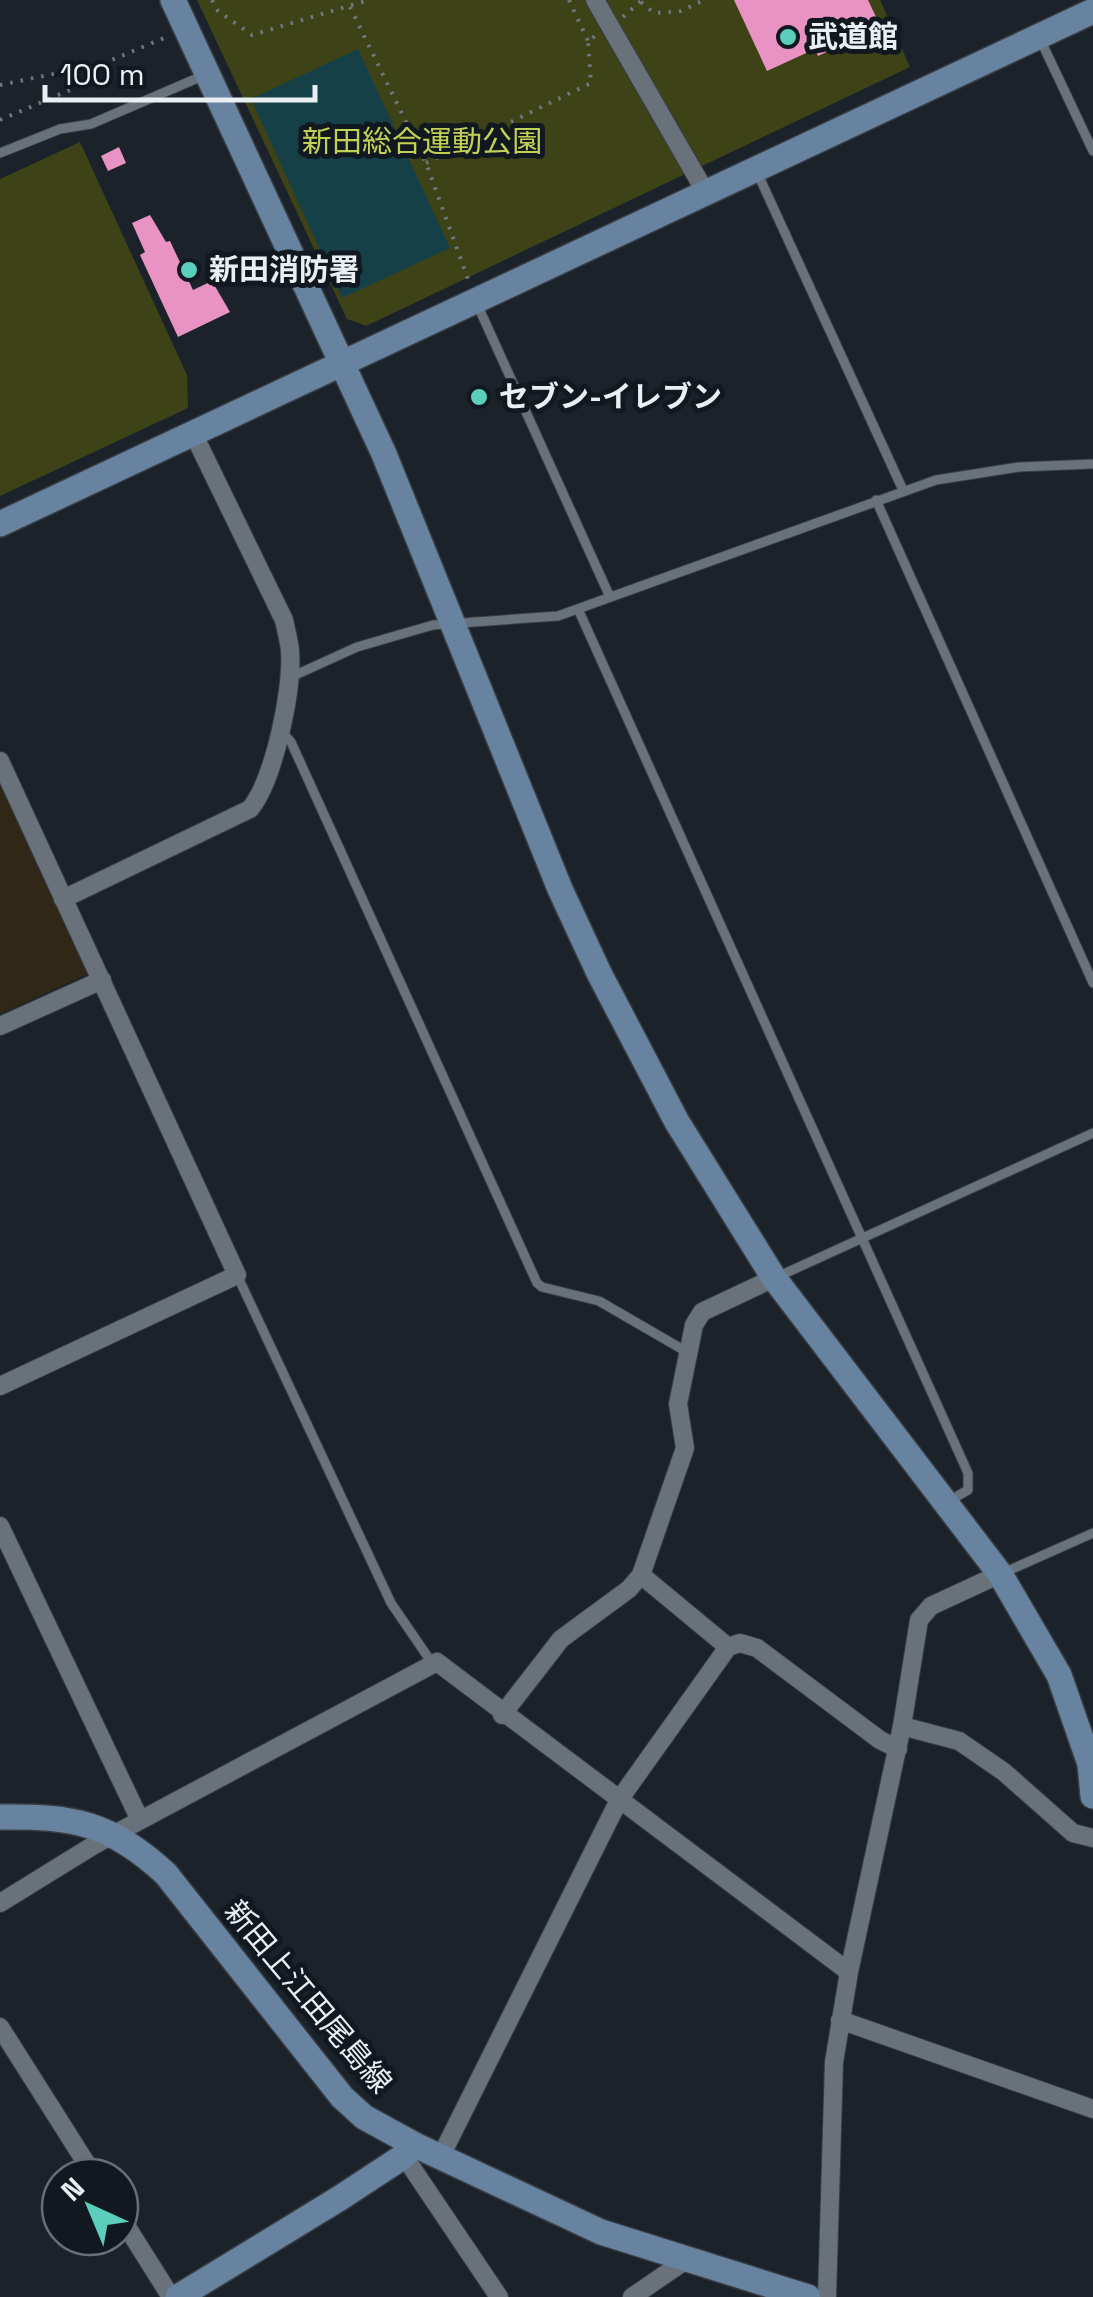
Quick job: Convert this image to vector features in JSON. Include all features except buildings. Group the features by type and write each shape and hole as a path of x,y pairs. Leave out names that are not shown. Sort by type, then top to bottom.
{"street":[{"path":"174,0 384,454 560,889 599,973 677,1122 774,1278 1000,1574 1059,1675 1090,1764 1093,1796"},
{"path":"596,0 706,193"},
{"path":"0,524 1093,11"},
{"path":"63,899 250,810 259,799 281,732 290,677 290,648 284,620 193,433"},
{"path":"0,761 238,1275 0,1386"},
{"path":"0,1026 102,980"},
{"path":"502,1715 561,1640 641,1575 685,1448 678,1404 694,1325 702,1312 774,1278"},
{"path":"0,1526 140,1820"},
{"path":"827,2297 834,2062 849,1972 898,1749 920,1620 925,1610 1000,1574"},
{"path":"641,1575 728,1647"},
{"path":"440,2158 619,1800 728,1647 740,1644 757,1648 880,1740 898,1749"},
{"path":"0,1903 140,1820 432,1663 440,1664 502,1715 849,1972"},
{"path":"902,1726 959,1741 1004,1772 1074,1833 1093,1838"},
{"name":"新田上江田尾島線","path":"0,1817 60,1818 116,1834 166,1874 351,2106 410,2151 440,2158 602,2232 808,2297"},
{"path":"840,2020 1093,2110"},
{"path":"0,2027 82,2157"},
{"path":"140,2245 175,2297 410,2151 499,2297"},
{"path":"632,2297 686,2260"}],"lane":[{"path":"1039,36 1093,151"},
{"path":"0,153 60,128 91,124 207,74"},
{"path":"756,168 904,490"},
{"path":"476,302 610,597"},
{"path":"290,677 390,635 455,622 543,619 904,490 972,472 1093,464"},
{"path":"876,500 1093,983"},
{"path":"578,608 968,1473 968,1490 947,1502"},
{"path":"281,732 291,742 537,1283 598,1301 687,1352"},
{"path":"774,1278 1093,1133"},
{"path":"238,1275 392,1604 432,1663"},
{"path":"1000,1574 1093,1533"}],"path":[{"path":"212,0 218,11 252,35 369,0"},
{"path":"426,163 591,83 588,41 569,0"},
{"path":"588,41 642,1 654,13 681,10 704,0"},
{"path":"350,7 426,163 476,302"},
{"path":"0,84 102,64 174,34"},
{"path":"0,120 77,87 102,64"}],"shaded area":[{"path":"0,783 88,974 0,1014"}],"green space":[{"name":"新田総合運動公園","path":"197,0 880,0 910,67 366,326 347,319"},
{"path":"80,142 187,375 188,408 0,496 0,179"}],"water":[{"path":"358,49 450,248 342,298 251,99"}],"place":[{"name":"武道館","path":"788,37"},
{"name":"新田消防署","path":"189,270"},
{"name":"セブン-イレブン","path":"479,397"}]}
